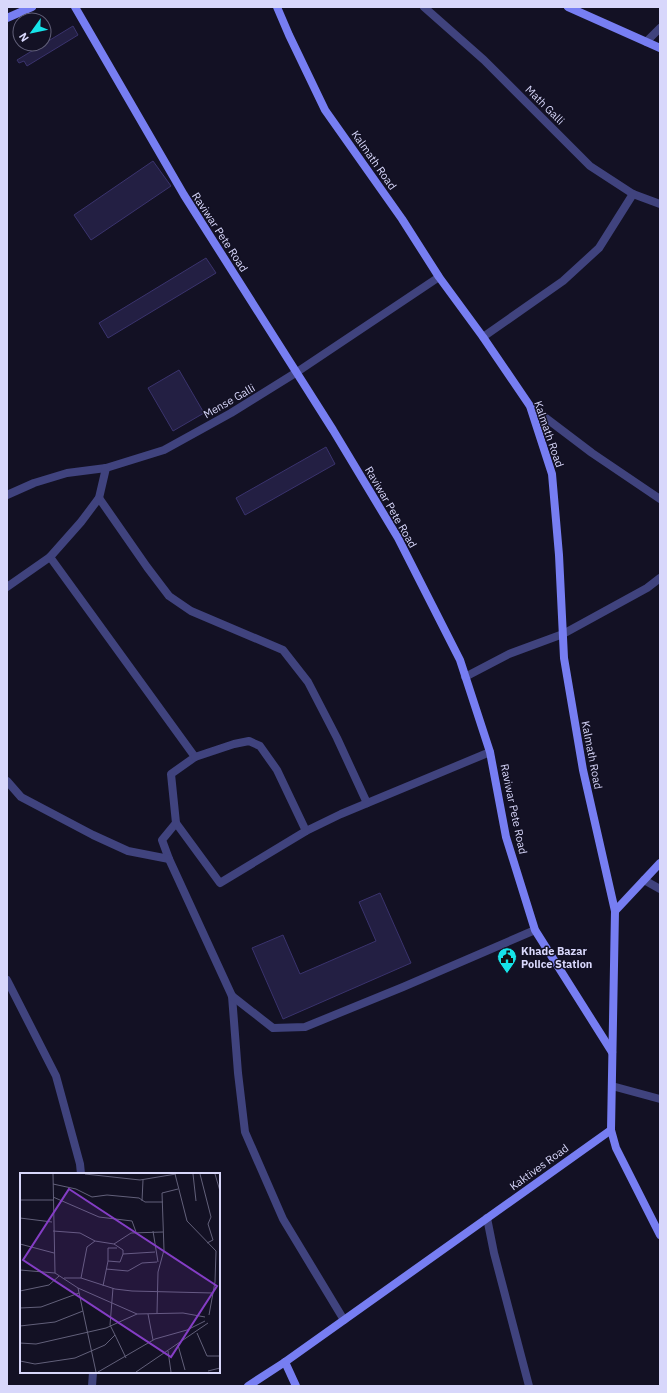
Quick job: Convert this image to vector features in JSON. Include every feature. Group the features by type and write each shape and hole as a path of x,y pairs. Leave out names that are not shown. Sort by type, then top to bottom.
{"street":[{"path":"7,18 32,7"},
{"name":"Raviwar Pete Road","path":"75,7 184,195 337,436 398,538 460,660 490,752 506,837 535,930 612,1052"},
{"name":"Kalmath Road","path":"277,7 325,110 402,219 439,277 483,337 530,406 552,474 559,555 564,658 583,770 615,912"},
{"name":"Math Galli","path":"424,7 484,60 590,166 634,194 660,204"},
{"path":"568,7 660,48"},
{"path":"646,42 660,28"},
{"path":"483,337 563,281 599,248 634,194"},
{"name":"Mense Galli","path":"7,495 34,482 67,473 106,468 164,450 232,413 297,372 439,277"},
{"path":"530,406 592,453 660,499"},
{"path":"7,588 50,557 81,522 99,498 106,468"},
{"path":"99,498 169,596 191,611 283,650 308,682 337,738 367,803"},
{"path":"50,557 194,757"},
{"path":"465,677 509,654 563,634 647,588 660,578"},
{"path":"306,831 277,770 260,746 249,742 234,744 194,757 171,774 176,822 220,883 306,831 341,814 490,752"},
{"path":"7,781 21,797 93,835 128,851 169,859"},
{"path":"176,822 162,840 169,859 232,996 238,1073 245,1132 283,1219 344,1320"},
{"path":"660,863 615,912 611,1130 616,1148 660,1235"},
{"path":"644,880 660,889"},
{"path":"232,996 273,1028 304,1027 403,987 535,930"},
{"path":"7,980 56,1076 80,1164 81,1173"},
{"path":"612,1086 660,1100"},
{"name":"Kaktives Road","path":"248,1386 285,1362 611,1130"},
{"path":"488,1218 494,1253 529,1386"},
{"path":"285,1362 296,1386"},
{"path":"92,1386 93,1373"}],"building":[{"path":"73,26 78,35 52,51 52,39"},
{"path":"30,52 50,52 27,66 24,61 19,63 17,60"},
{"path":"153,161 171,186 91,240 74,215"},
{"path":"206,258 216,273 108,338 99,323"},
{"path":"179,370 204,413 173,431 148,388"},
{"path":"326,447 335,464 245,515 236,498"},
{"path":"380,893 411,963 283,1019 252,948 283,935 300,974 376,941 359,902"}],"place":[{"name":"Khade Bazar Police Station","path":"507,974"}]}
